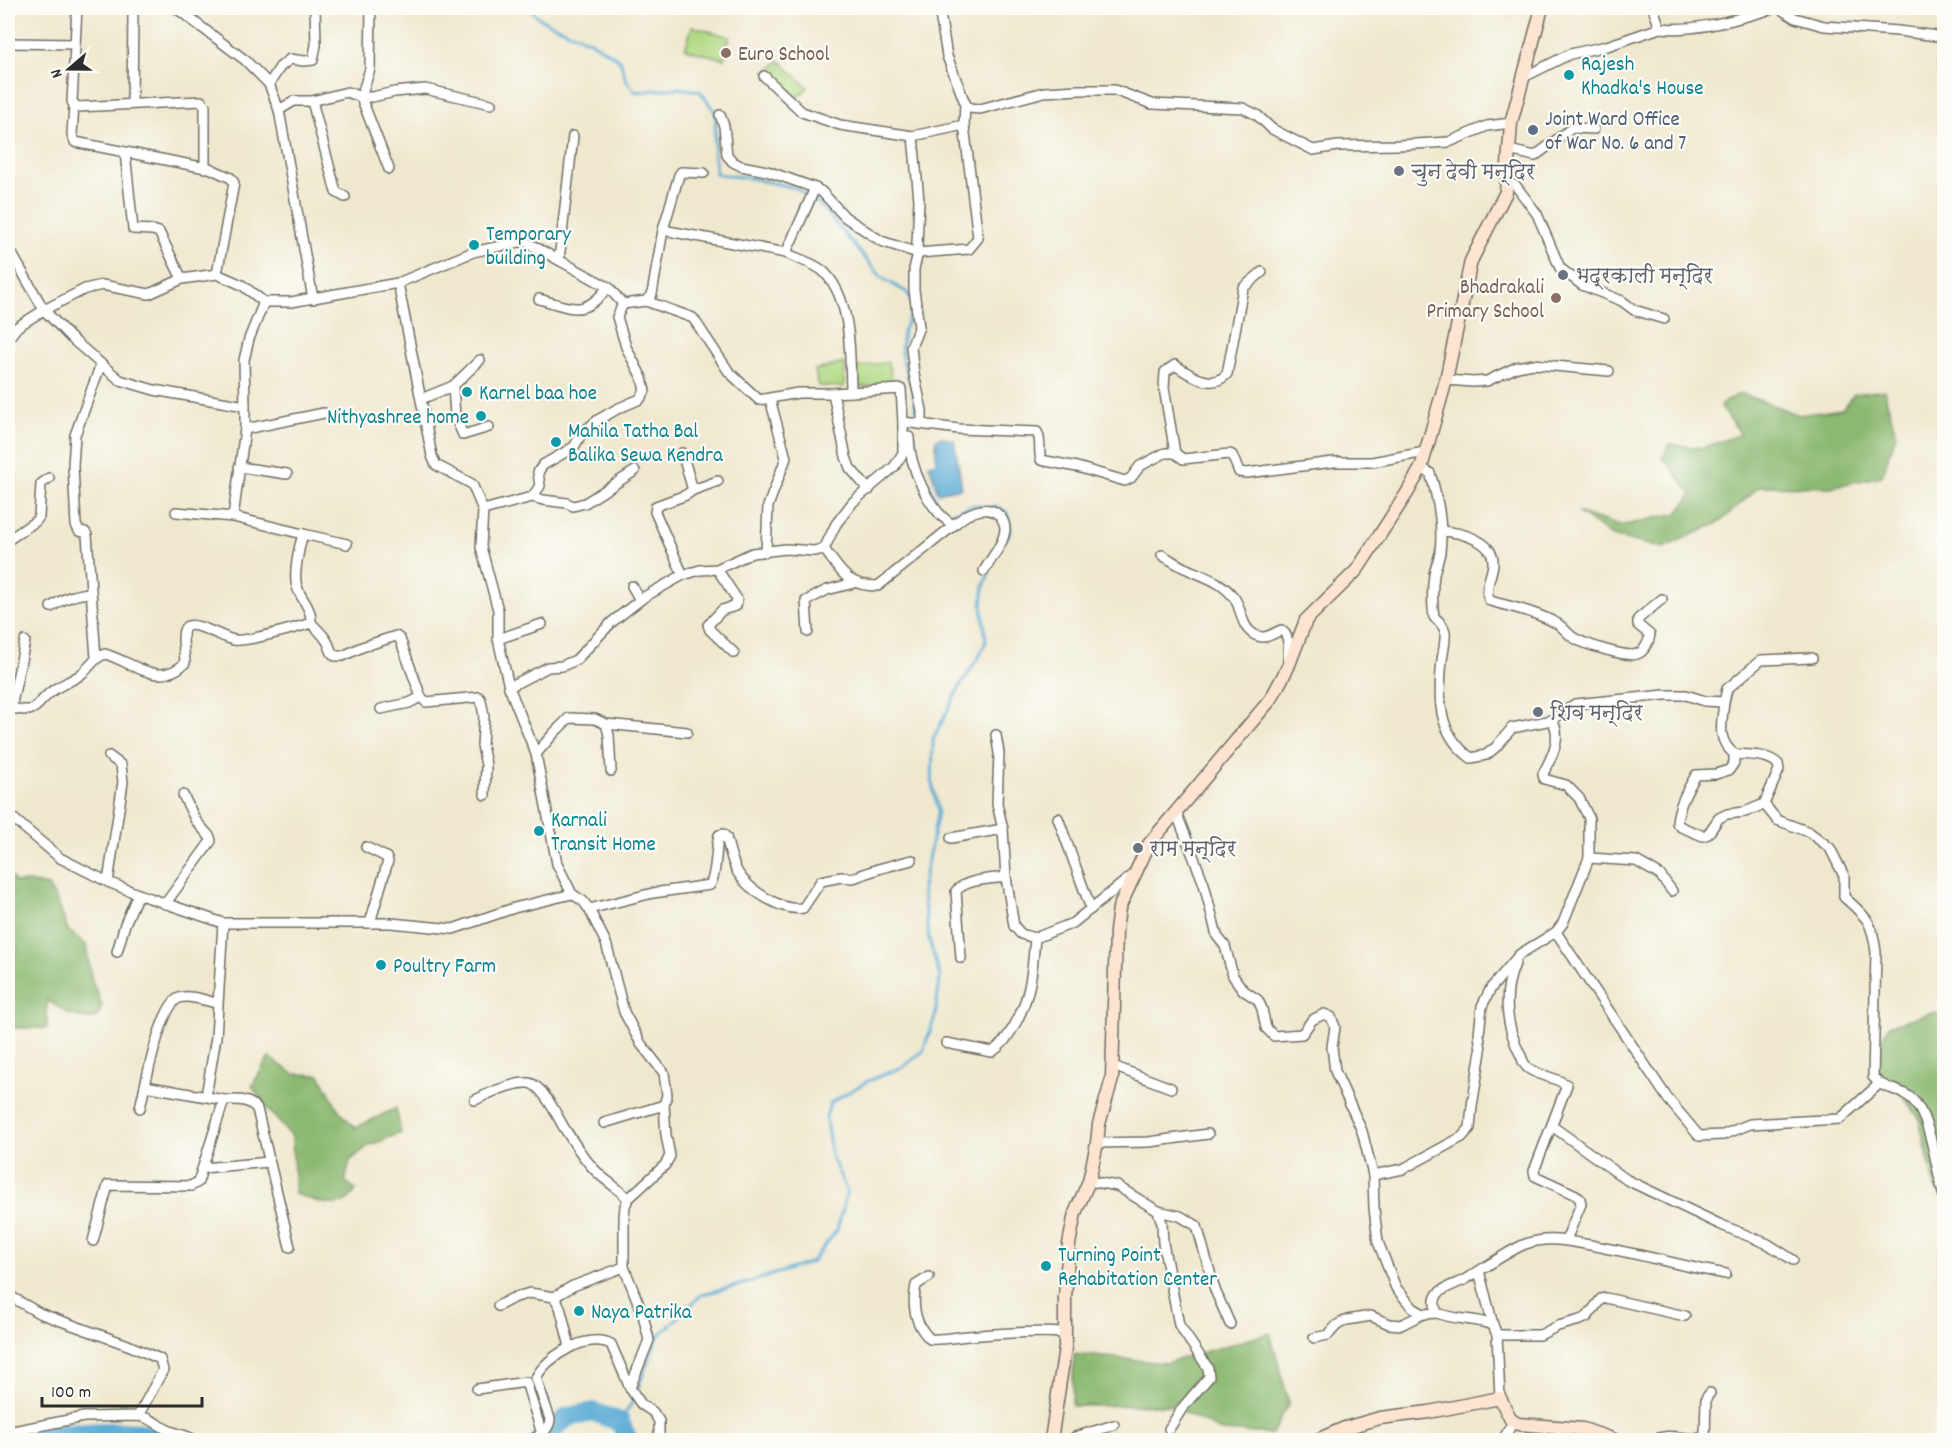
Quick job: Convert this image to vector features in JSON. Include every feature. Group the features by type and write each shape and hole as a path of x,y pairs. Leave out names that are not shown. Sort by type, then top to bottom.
{"street":[{"path":"77,8 72,102 74,105 72,134 75,142 206,168 231,178 234,183 217,274"},
{"path":"176,8 245,60 269,84 279,110 313,299"},
{"path":"269,84 280,67 290,59 304,62 313,60 316,45 315,8"},
{"path":"371,8 370,69 361,97 389,169"},
{"path":"939,8 947,56 969,108 980,109 1044,92 1114,90 1152,104 1243,108 1257,115 1272,129 1313,150 1338,146 1449,142 1487,126 1511,123"},
{"path":"1051,1440 1065,1348 1069,1244 1075,1213 1089,1180 1099,1124 1112,1080 1116,931 1119,908 1149,844 1271,699 1288,666 1306,620 1357,570 1421,468 1446,380 1471,261 1506,192 1511,123 1542,8"},
{"path":"1653,8 1660,28"},
{"path":"1524,77 1570,54 1607,46 1660,28 1676,30 1730,21 1778,8 1795,18 1824,26 1944,37"},
{"path":"132,104 133,13"},
{"path":"8,43 75,44"},
{"path":"1944,50 1944,63"},
{"path":"764,76 802,112 840,125 913,136 964,125"},
{"path":"279,110 294,101 312,101 347,92 361,97 372,97 425,89 491,104"},
{"path":"74,105 77,107 201,101 205,106 204,163 206,168"},
{"path":"312,101 336,192 345,197"},
{"path":"720,115 724,126 727,155 733,162 741,166 767,171 822,192 845,217 881,241 918,253 969,249 978,238 964,125 965,103"},
{"path":"1509,150 1535,156 1572,128 1594,129"},
{"path":"559,260 573,136"},
{"path":"913,136 919,200 918,253 914,269 914,290 919,327 911,347 922,410 922,424"},
{"path":"125,152 133,229 159,232 182,279"},
{"path":"646,302 652,294 663,230 679,175 681,172 704,173"},
{"path":"1507,182 1516,186 1537,214 1560,268 1582,285 1622,301 1634,310 1664,319"},
{"path":"786,253 815,189"},
{"path":"663,230 786,253 822,270 835,285 842,303 849,337 851,392"},
{"path":"8,339 17,327 44,310 85,289 107,284 145,294 182,279 217,274 242,285 264,302 313,299 398,283 473,252 524,241 608,287 623,304"},
{"path":"8,247 44,310 71,338 120,380 154,390 245,406"},
{"path":"1175,453 1164,388 1165,372 1175,365 1193,378 1222,380 1227,374 1243,288 1262,272"},
{"path":"398,283 432,456 436,465 472,484 483,510 481,547 498,610 498,639 509,687 536,754 557,864 572,894 583,901 589,909 606,943 624,1012 641,1044 664,1073 667,1095 664,1105 666,1135 670,1156 666,1164 628,1198 624,1217 624,1267 643,1315 649,1340 630,1388"},
{"path":"539,298 574,308 587,307 608,287"},
{"path":"233,517 245,429 244,360 249,339 264,302"},
{"path":"623,304 646,302 693,318 729,372 759,400 798,393 901,389 914,468 929,500 945,520 954,525"},
{"path":"532,497 540,486 538,472 543,465 574,447 582,433 598,420 640,399 645,391 642,378 626,347 617,317 623,304"},
{"path":"421,399 453,386 480,360"},
{"path":"96,658 87,535 76,525 73,458 75,435 101,364"},
{"path":"1446,380 1487,381 1517,367 1533,364 1609,371"},
{"path":"453,386 455,416 463,435 489,427"},
{"path":"833,393 846,457 850,468 868,490"},
{"path":"766,552 768,506 786,459 770,399"},
{"path":"245,429 324,413"},
{"path":"906,422 959,429 1037,432 1040,438 1041,460 1077,467 1125,481 1131,478 1140,466 1165,453 1175,453 1183,459 1191,460 1229,454 1232,455 1239,472 1247,473 1333,462 1372,462 1425,452"},
{"path":"824,549 836,524 853,502 894,467 903,453 906,422"},
{"path":"682,453 693,490"},
{"path":"239,467 287,474"},
{"path":"1421,468 1430,473 1435,488 1441,531 1440,555 1434,574 1432,603 1434,617 1441,622 1445,632 1440,684 1441,713 1444,726 1462,752 1471,758 1486,755 1512,728 1552,720 1575,705 1665,695 1686,695 1705,701 1724,702"},
{"path":"483,510 532,497 577,506 635,471"},
{"path":"8,540 36,522 39,517 41,484 49,478"},
{"path":"683,575 655,512 656,506 718,481"},
{"path":"824,549 846,578 863,586 878,586 959,519 980,510 992,510 1005,525 1003,538 984,571"},
{"path":"176,512 233,517 347,544"},
{"path":"1441,531 1459,532 1475,539 1490,552 1493,562 1487,596 1490,601 1527,611 1558,624 1574,638 1600,648 1629,655 1641,651 1650,635 1638,625 1638,619 1662,599"},
{"path":"303,534 299,548 296,585 308,606 311,623 328,642 330,652 336,656 343,656 396,636 400,639 420,697 426,702 479,697 484,716 482,745 486,765 485,795"},
{"path":"509,687 548,667 562,666 576,660 612,622 640,600 683,575 700,570 717,569 752,553 786,549 814,551 824,549"},
{"path":"1162,555 1212,579 1226,589 1235,600 1247,630 1256,636 1268,637 1281,630 1286,632 1288,666"},
{"path":"717,569 737,599 736,606 722,610 708,625 710,630 734,653"},
{"path":"808,632 806,601 827,590 854,583"},
{"path":"632,586 640,600"},
{"path":"51,607 65,597 91,593"},
{"path":"25,641 9,707 22,711 36,709 54,690 81,674 96,658 105,654 151,674 179,669 185,663 182,634 189,626 198,626 225,639 242,641 311,623"},
{"path":"498,639 542,624"},
{"path":"1734,754 1734,763 1729,770 1716,774 1696,775 1678,816 1677,823 1681,827 1703,836 1708,834 1719,818 1727,814 1745,812 1764,804 1779,770 1778,764 1773,759 1734,754 1725,746 1721,738 1727,689 1761,660 1812,658"},
{"path":"381,709 409,703 420,697"},
{"path":"536,754 569,718 595,719 606,724 687,732"},
{"path":"1374,1175 1403,1169 1462,1137 1470,1128 1481,1051 1479,1034 1482,1006 1491,988 1520,954 1556,932 1563,923 1589,858 1589,818 1579,798 1566,785 1544,779 1543,774 1556,744 1556,727 1552,720"},
{"path":"606,724 609,735 611,771"},
{"path":"996,735 999,753 997,804 1003,829 1006,877 1014,926 1021,934 1035,938 1073,923 1134,873"},
{"path":"108,882 123,782 121,765 109,756"},
{"path":"165,904 210,841 210,837 191,813 183,795"},
{"path":"1764,804 1777,820 1809,832 1830,848 1844,876 1844,897 1866,918 1874,932 1873,1077 1879,1084 1899,1091 1912,1099 1924,1117 1944,1196"},
{"path":"1176,812 1204,884 1217,936 1225,946 1233,976 1243,990 1258,1000 1266,1028 1274,1036 1302,1034 1312,1020 1323,1014 1331,1017 1335,1027 1332,1047 1335,1071 1362,1131 1374,1175 1374,1208 1378,1242 1396,1288 1413,1308 1423,1314"},
{"path":"8,814 60,858 108,882 222,923 391,923 453,929 514,908 572,894"},
{"path":"1058,818 1091,909"},
{"path":"951,838 1003,829"},
{"path":"589,909 653,893 710,885 714,878 719,836 723,834 737,871 750,887 778,904 798,909 803,908 821,881 842,877 853,878 912,861"},
{"path":"366,847 386,857 388,861 370,923"},
{"path":"1589,858 1636,861 1660,875 1672,891"},
{"path":"961,958 956,891 960,886 971,882 1006,877"},
{"path":"117,952 125,924 138,894"},
{"path":"206,1096 216,1037 222,923"},
{"path":"1556,932 1668,1099 1699,1136 1723,1135 1750,1124 1840,1119 1879,1084"},
{"path":"946,1043 992,1052 1002,1046 1029,992 1035,938"},
{"path":"1520,954 1508,980 1508,1018 1515,1044 1527,1068 1567,1085 1534,1171 1535,1176 1580,1199 1581,1204 1566,1240"},
{"path":"140,1108 158,1032 171,1005 176,999 187,997 216,1003"},
{"path":"1113,1066 1172,1088"},
{"path":"475,1100 492,1092 521,1084 530,1083 537,1087 588,1162 628,1198"},
{"path":"145,1086 224,1100 245,1100 252,1103 256,1109 290,1247"},
{"path":"93,1241 108,1185 191,1186 198,1182 224,1100"},
{"path":"604,1123 664,1105"},
{"path":"1552,1126 1627,1180 1719,1224 1768,1244 1792,1260"},
{"path":"1097,1143 1149,1142 1208,1134"},
{"path":"203,1168 268,1162"},
{"path":"1089,1180 1102,1185 1117,1186 1158,1211 1180,1216 1197,1226 1215,1290 1230,1324"},
{"path":"1158,1211 1179,1325 1208,1368 1209,1377 1183,1407 1169,1429"},
{"path":"1437,1313 1433,1305 1436,1296 1445,1288 1523,1245 1545,1240 1566,1240 1726,1274"},
{"path":"498,1306 530,1293 554,1297 573,1286 624,1267"},
{"path":"1479,1271 1492,1325 1497,1335 1500,1398 1503,1408 1513,1422 1534,1426 1583,1429 1615,1440"},
{"path":"929,1277 916,1285 913,1299 915,1315 923,1333 930,1339 944,1340 967,1336 1038,1332 1064,1333"},
{"path":"8,1295 39,1313 160,1359 163,1370 138,1416"},
{"path":"554,1297 560,1307 570,1347"},
{"path":"1497,1335 1540,1335 1558,1326 1587,1317 1601,1299 1606,1298 1684,1316"},
{"path":"1314,1338 1328,1335 1337,1325 1347,1320 1371,1316 1389,1324 1401,1325 1423,1314 1437,1313 1448,1318 1482,1321 1492,1325"},
{"path":"532,1440 550,1425 536,1378 541,1367 570,1347 606,1341 611,1344 630,1388 641,1404 653,1412 659,1421 659,1440"},
{"path":"477,1389 526,1382 542,1434"},
{"path":"1655,1440 1664,1436 1699,1439 1705,1436 1706,1398 1710,1393"},
{"path":"1317,1440 1345,1428 1380,1418 1429,1412 1500,1398"},
{"path":"8,1432 84,1417 138,1416 146,1417 166,1436 188,1436 195,1440"},
{"path":"1503,1440 1513,1422"},
{"path":"1072,1440 1075,1437 1114,1425"}],"green space":[{"path":"692,26 730,37 724,59 685,49"},
{"path":"779,60 808,88 796,98 768,72"},
{"path":"888,362 893,383 889,386 856,387 855,368"},
{"path":"845,363 844,387 818,386 815,370"},
{"path":"1884,390 1896,435 1882,476 1830,487 1760,486 1720,522 1663,548 1612,536 1577,512 1620,526 1678,513 1692,494 1663,458 1669,444 1702,448 1741,434 1720,406 1740,393 1799,415 1842,409 1854,394"},
{"path":"8,872 16,883 28,882 48,886 58,903 68,930 86,945 92,981 102,1005 98,1016 90,1020 69,1014 47,1000 47,1028 8,1028 8,975 17,947 8,942"},
{"path":"1930,1013 1944,1013 1944,1198 1935,1188 1919,1118 1901,1094 1876,1074 1881,1040 1890,1025"},
{"path":"269,1057 294,1074 320,1075 338,1109 355,1128 396,1108 401,1133 368,1146 350,1161 345,1181 356,1190 344,1202 328,1204 295,1194 292,1137 265,1106 252,1086"},
{"path":"1270,1333 1289,1403 1272,1434 1221,1431 1170,1405 1072,1406 1074,1354 1166,1363"}],"water":[{"path":"941,437 954,440 962,488 938,493 929,464 936,462 936,439"}],"waterway":[{"path":"528,8 542,20 592,42 620,60 626,80 636,92 678,88 700,91 716,113 714,152 716,174 750,178 796,188 819,204 882,278 908,293 913,309 903,332 901,355 913,390 916,410"},
{"path":"914,435 920,465 940,509 950,514 974,505 982,506"},
{"path":"991,506 1007,512 1011,531 1007,538"},
{"path":"636,1393 657,1338 702,1294 744,1284 812,1262 837,1230 847,1192 831,1155 826,1117 830,1103 868,1081 903,1067 923,1051 935,1017 940,977 929,939 922,888 938,811 932,783 933,739 986,641 982,605 984,586 991,567"},
{"path":"620,1422 634,1399"},
{"path":"539,1440 568,1417 594,1412 620,1422 628,1440"},
{"path":"34,1440 61,1433 123,1432 141,1433 161,1440"}],"place":[{"name":"Euro School","path":"726,53"},
{"name":"Rajesh Khadka's House","path":"1569,75"},
{"name":"Joint Ward Office of War No. 6 and 7","path":"1533,130"},
{"name":"चुन देवी मन्दिर","path":"1399,171"},
{"name":"Temporary building","path":"474,245"},
{"name":"भद्रकाली मन्दिर","path":"1563,275"},
{"name":"Bhadrakali Primary School","path":"1556,298"},
{"name":"Karnel baa hoe","path":"467,392"},
{"name":"Nithyashree home","path":"481,416"},
{"name":"Mahila Tatha Bal Balika Sewa Kendra","path":"556,442"},
{"name":"शिव मन्दिर","path":"1538,712"},
{"name":"Karnali Transit Home","path":"539,831"},
{"name":"राम मन्दिर","path":"1138,848"},
{"name":"Poultry Farm","path":"381,965"},
{"name":"Turning Point Rehabitation Center","path":"1046,1266"},
{"name":"Naya Patrika","path":"579,1311"}]}
